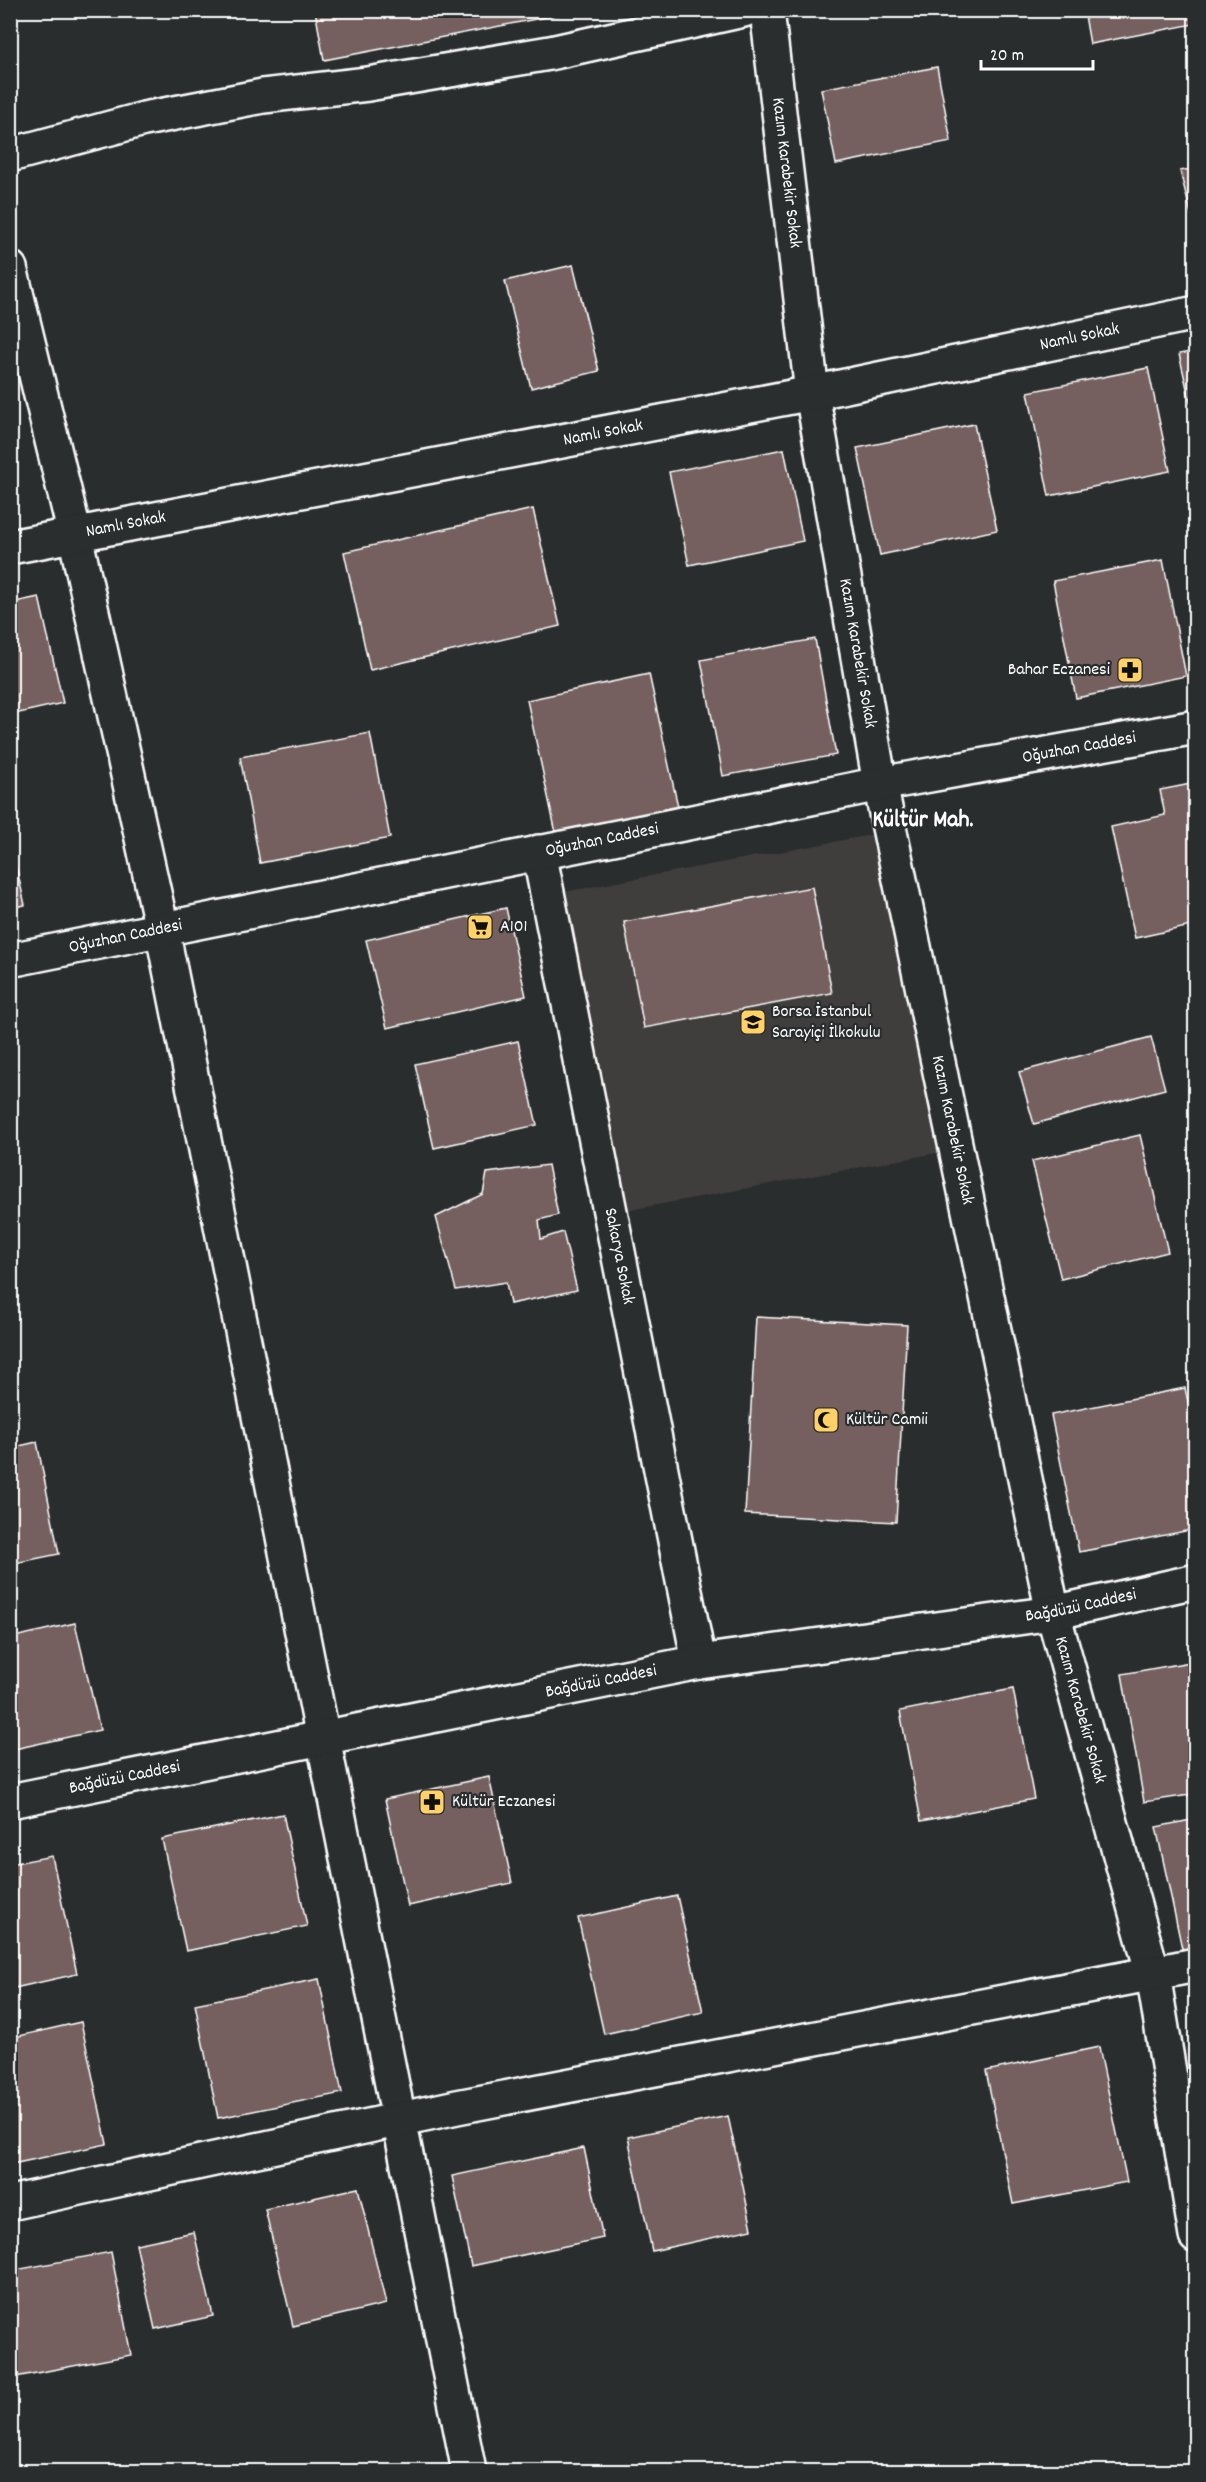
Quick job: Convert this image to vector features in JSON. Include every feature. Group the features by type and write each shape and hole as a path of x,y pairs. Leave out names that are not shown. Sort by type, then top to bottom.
{"street":[{"path":"10,154 144,119 263,96 368,84 550,52 744,10"},
{"name":"Kazım Karabekir Sokak","path":"767,10 812,393 880,784 1053,1613 1153,1974 1196,2236"},
{"path":"10,268 75,535 162,929 468,2466"},
{"name":"Namlı Sokak","path":"10,547 812,393 1196,312"},
{"name":"Oğuzhan Caddesi","path":"10,960 880,784 1196,727"},
{"name":"Sakarya Sokak","path":"539,852 699,1662"},
{"name":"Bağdüzü Caddesi","path":"10,1801 699,1662 1053,1613 1196,1581"},
{"path":"10,2204 400,2120 1196,1965"}],"shaded area":[{"name":"Borsa İstanbul Sarayiçi İlkokulu","path":"882,833 942,1152 624,1211 564,892"}],"building":[{"path":"315,10 583,10 324,60"},
{"path":"1084,10 1192,10 1194,24 1090,44"},
{"path":"937,67 951,141 836,164 821,89"},
{"path":"1196,168 1196,233 1180,171"},
{"path":"573,265 599,371 531,388 505,281"},
{"path":"1196,351 1196,427 1179,354"},
{"path":"1148,368 1170,471 1049,496 1028,392"},
{"path":"974,424 997,530 880,555 857,448"},
{"path":"784,449 803,541 689,565 669,472"},
{"path":"533,509 560,626 370,670 344,552"},
{"path":"1163,560 1186,676 1076,698 1053,581"},
{"path":"39,597 63,703 10,715 10,603"},
{"path":"815,639 836,755 723,776 701,660"},
{"path":"649,674 678,807 556,833 527,700"},
{"path":"370,733 390,838 260,863 240,757"},
{"path":"1196,783 1196,925 1135,938 1111,827 1165,815 1160,790"},
{"path":"10,839 25,905 10,908"},
{"path":"812,887 832,993 644,1028 624,922"},
{"path":"506,908 526,996 387,1028 366,940"},
{"path":"1151,1037 1165,1089 1034,1124 1019,1072"},
{"path":"518,1041 537,1125 434,1148 415,1064"},
{"path":"1140,1135 1168,1252 1061,1279 1032,1161"},
{"path":"548,1165 558,1215 539,1220 541,1239 563,1232 577,1290 510,1304 506,1282 456,1290 436,1217 483,1194 487,1173"},
{"name":"Kültür Camii","path":"756,1317 907,1325 896,1522 745,1514"},
{"path":"1185,1388 1196,1438 1196,1529 1079,1552 1051,1415"},
{"path":"37,1442 59,1554 10,1564 10,1448"},
{"path":"75,1623 100,1730 10,1750 10,1638"},
{"path":"1196,1661 1196,1794 1144,1802 1122,1674"},
{"path":"1013,1689 1034,1799 921,1821 900,1711"},
{"path":"489,1777 512,1883 408,1906 385,1799"},
{"path":"283,1814 307,1926 186,1951 162,1839"},
{"path":"1196,1819 1196,1950 1183,1953 1156,1827"},
{"path":"52,1856 77,1974 10,1989 10,1864"},
{"path":"677,1896 703,2012 604,2034 578,1918"},
{"path":"319,1979 342,2093 218,2118 195,2004"},
{"path":"81,2022 107,2144 12,2164 10,2038"},
{"path":"1099,2047 1127,2182 1013,2204 986,2071"},
{"path":"728,2116 752,2229 652,2251 628,2137"},
{"path":"584,2148 603,2238 471,2266 452,2176"},
{"path":"358,2188 386,2304 293,2326 265,2209"},
{"path":"194,2232 213,2316 155,2329 136,2244"},
{"path":"111,2252 131,2355 10,2378 10,2271"}],"place":[{"name":"Bahar Eczanesi","path":"1130,670"},
{"name":"A101","path":"480,927"},
{"name":"Borsa İstanbul Sarayiçi İlkokulu","path":"753,1022"},
{"name":"Kültür Camii","path":"826,1420"},
{"name":"Kültür Eczanesi","path":"432,1802"}],"district":[{"name":"Kültür Mah.","path":"923,821"}]}
